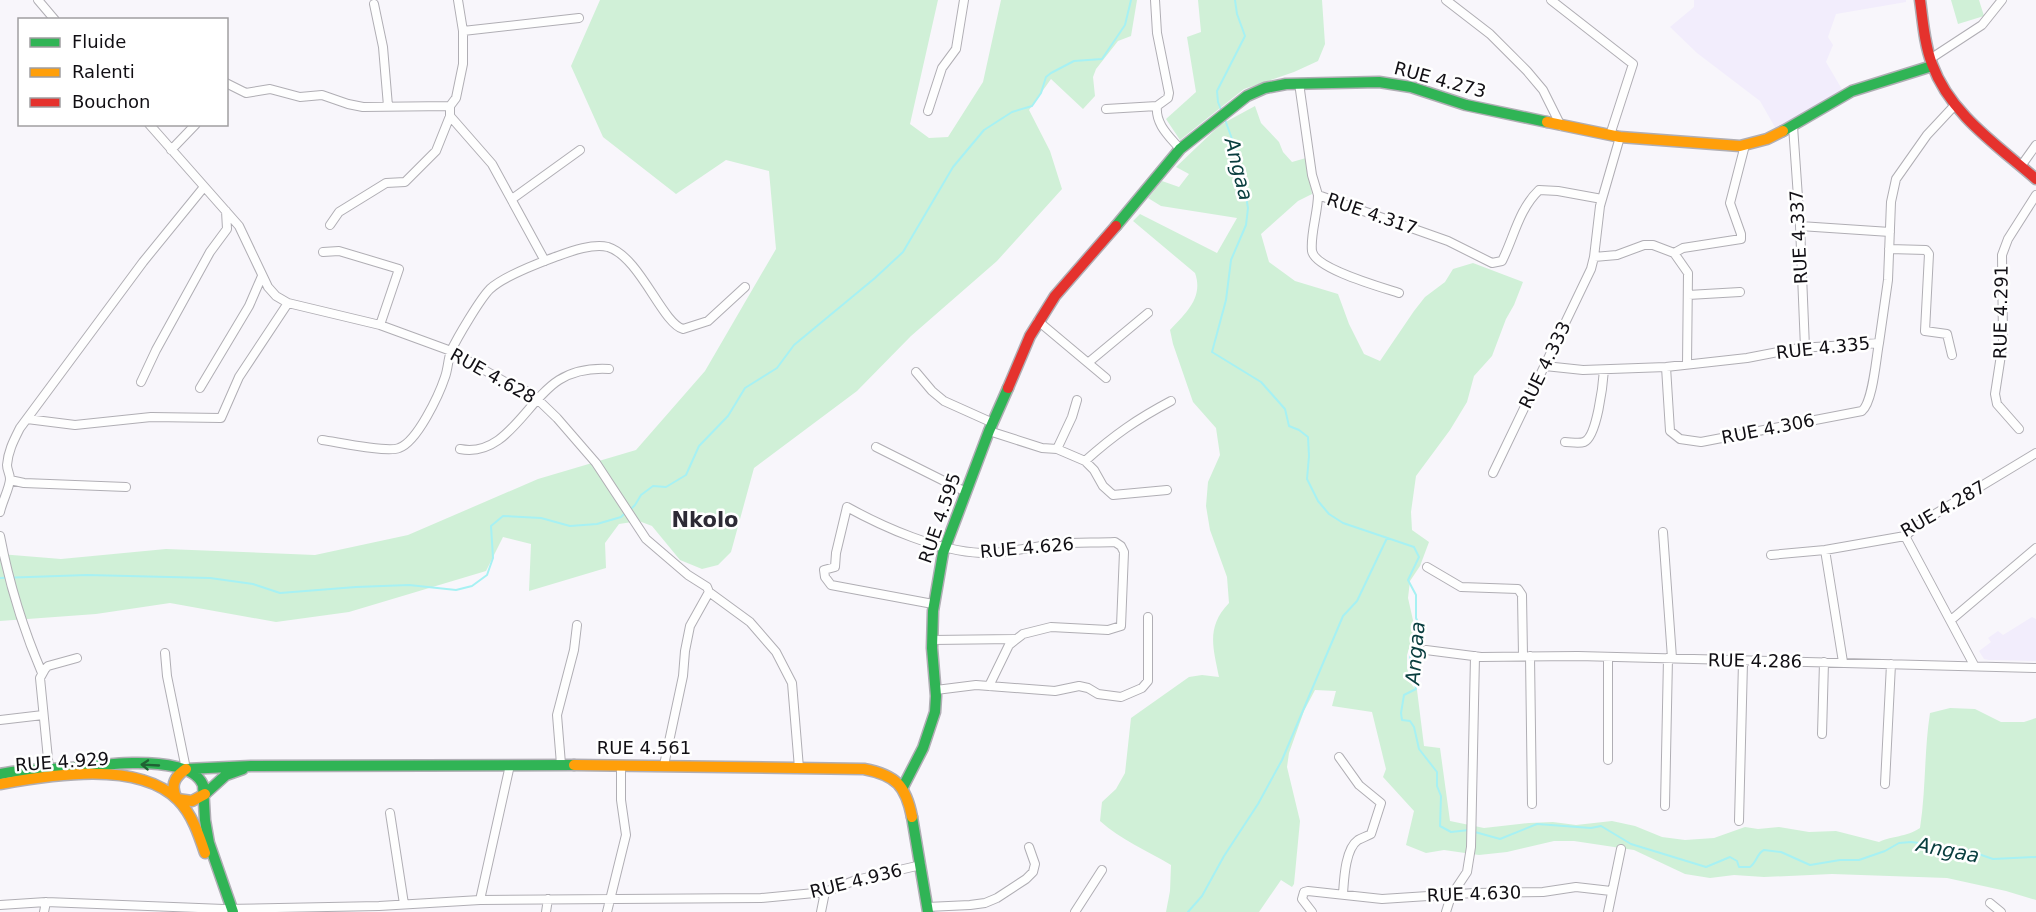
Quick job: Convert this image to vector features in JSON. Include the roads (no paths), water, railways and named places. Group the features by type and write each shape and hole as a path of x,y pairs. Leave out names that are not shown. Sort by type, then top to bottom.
{"main road":[{"path":"1920,0 1931,62 1955,105 2036,179"},
{"name":"RUE 4.273","path":"1030,336 1056,296 1180,149 1247,96 1265,88 1299,83 1367,81 1390,83 1411,87 1466,105 1615,136 1656,141 1745,145 1767,139 1793,126 1852,91 1931,62"},
{"name":"RUE 4.595","path":"903,787 931,727 936,704 932,640 933,604 945,548 991,427 1030,336"},
{"name":"RUE 4.561","path":"0,774 126,764 163,765 186,769 251,766 664,765 864,769 890,777 903,787"},
{"name":"RUE 4.561","path":"205,794 226,775 251,766"},
{"path":"205,794 192,801 177,799 173,792 174,779 177,774 186,769 194,772 202,783 205,794 205,822 229,911"},
{"name":"RUE 4.929","path":"0,784 110,774 144,780 157,785 177,799 190,815 229,911"},
{"path":"903,787 908,798 928,910"}],"street":[{"path":"38,0 53,18"},
{"path":"330,225 339,212 387,183 405,182 436,151 450,116 450,106 456,98 463,64 463,31 458,0"},
{"path":"928,111 942,68 956,49 964,0"},
{"path":"1106,109 1157,106 1167,98 1169,93 1157,33 1155,0"},
{"path":"1446,0 1490,34 1527,71 1543,90 1561,126"},
{"name":"RUE 4.333","path":"1493,473 1591,269 1597,222 1633,64 1551,0"},
{"path":"1931,62 1982,26 2002,0"},
{"path":"374,4 378,14 388,106"},
{"path":"463,31 579,18"},
{"name":"RUE 4.317","path":"1299,83 1307,147 1318,195 1448,241 1483,259 1497,263 1502,261 1524,209 1539,190 1602,199"},
{"path":"228,84 246,93 270,89 300,97 322,95 363,107 450,106"},
{"name":"RUE 4.335","path":"1545,366 1583,370 1665,367 1747,358 1805,348 1879,343 1888,280 1891,202 1896,179 1927,135 1955,105"},
{"path":"1157,106 1159,123 1180,149"},
{"path":"450,116 492,164 545,261"},
{"name":"RUE 4.628","path":"151,126 239,226 267,287 276,296 288,303 380,325 451,351 537,398 596,464 646,540 706,587 709,592 750,622 776,652 792,683 799,768"},
{"path":"171,150 194,126"},
{"name":"RUE 4.337","path":"1793,126 1805,348"},
{"path":"1674,254 1683,248 1741,239 1730,203 1745,145"},
{"path":"2021,166 2036,145"},
{"path":"512,199 579,150"},
{"path":"0,512 10,480 7,467 13,441 143,262 204,187"},
{"path":"1318,195 1312,246 1314,258 1332,269 1399,293"},
{"name":"RUE 4.291","path":"2019,429 1997,404 1995,394 2003,342 2002,255 2008,239 2036,195"},
{"path":"141,382 210,252 227,229 226,211"},
{"path":"1800,226 1890,232"},
{"path":"1594,257 1617,255 1644,245 1653,245 1674,254 1688,273 1687,364"},
{"path":"322,440 395,449 406,444 429,411 445,378 451,351 485,294 492,287 545,261 593,247 608,248 617,252 638,273 671,322 683,329 708,321 745,287"},
{"path":"1889,249 1921,248 1929,254 1925,331 1947,334 1952,356"},
{"path":"322,252 339,251 399,268 380,325"},
{"path":"200,388 249,306 262,276"},
{"path":"1688,295 1740,292"},
{"path":"27,419 75,425 151,417 221,418 239,377 288,303"},
{"path":"1089,362 1148,313"},
{"path":"1038,321 1106,378"},
{"name":"RUE 4.306","path":"1665,367 1670,431 1680,439 1701,442 1862,411 1867,406 1870,397 1879,343"},
{"path":"460,449 472,452 493,445 518,422 537,398 560,379 586,368 609,369"},
{"path":"1565,442 1583,442 1589,438 1602,395 1604,370"},
{"path":"916,372 932,391 944,400 991,427 1042,448 1057,448 1085,461 1094,470 1103,486 1113,495 1167,490"},
{"path":"1057,448 1072,417 1077,400"},
{"path":"1085,461 1138,419 1171,401"},
{"path":"876,447 966,492"},
{"name":"RUE 4.287","path":"1771,555 1825,550 1905,536 1925,520 2036,453"},
{"path":"10,480 24,483 126,488"},
{"name":"RUE 4.626","path":"933,604 831,585 825,577 824,570 835,567 847,507 887,527 945,548 983,554 1057,544 1114,543 1121,546 1124,552 1121,626 1101,630 1051,627 1023,634 1015,639"},
{"path":"1663,532 1670,658 1665,806"},
{"path":"0,536 6,568 25,632 42,674"},
{"path":"1905,536 1974,665"},
{"path":"1951,620 2036,548"},
{"path":"1825,550 1843,662"},
{"path":"1427,567 1461,587 1518,589 1522,595 1532,804"},
{"path":"664,765 683,676 690,626 709,592"},
{"path":"936,690 962,686 989,686 1047,691 1079,686 1089,688 1098,694 1121,697 1146,685 1148,617"},
{"path":"561,765 557,715 574,650 577,625"},
{"path":"932,640 1015,639"},
{"path":"989,686 1015,639"},
{"name":"RUE 4.286","path":"1426,650 1475,656 1670,658 1743,662 1843,662 2036,668"},
{"path":"165,653 167,676 186,769"},
{"path":"1446,912 1451,896 1467,872 1471,847 1475,656"},
{"path":"1608,657 1608,760"},
{"path":"49,769 40,686 42,674 48,666 77,658"},
{"path":"1739,821 1743,662"},
{"path":"1822,734 1824,662"},
{"path":"1885,784 1891,664"},
{"path":"0,720 43,716"},
{"path":"1339,757 1359,785 1381,803 1371,834 1356,841 1350,854 1345,871 1343,894"},
{"path":"480,900 510,765"},
{"path":"608,912 626,835 621,800 621,765"},
{"path":"390,813 404,904"},
{"path":"928,910 977,904 997,898 1033,872 1035,864 1029,847"},
{"path":"1608,912 1621,849"},
{"name":"RUE 4.936","path":"0,904 46,902 229,911 480,900 761,898 825,892 856,880 921,865"},
{"path":"1075,912 1102,870"},
{"name":"RUE 4.630","path":"1312,912 1302,899 1308,891 1374,899 1474,893 1543,892 1576,886 1611,891"},
{"path":"821,912 825,892"},
{"path":"546,912 548,899"},
{"path":"44,912 46,902"},
{"path":"1990,903 2001,912"}],"waterway":[{"path":"630,510 641,495 653,486 666,487 686,475 699,446 728,416 745,388 777,368 794,345 903,252 953,167 984,130 1012,112 1032,106 1041,93 1046,77 1051,73 1074,61 1102,59 1125,25 1131,0"},
{"name":"Angaa","path":"1222,112 1217,91 1245,36 1237,14 1235,0"},
{"name":"Angaa","path":"1224,117 1239,158 1248,208 1246,225 1231,260 1226,300 1212,352 1261,382 1285,409 1289,426 1308,437 1307,479 1318,501 1329,514 1343,523 1414,547 1419,557 1408,580 1416,595 1416,618 1420,627 1419,632 1413,634 1410,660 1416,689 1404,695 1402,720 1410,721 1414,727 1419,749 1437,772 1437,786 1441,796 1440,826 1451,832 1469,830"},
{"path":"0,578 87,575 210,578 253,584 280,593 409,585 456,590 472,586 487,575 493,558 491,526 503,516 541,518 570,526 597,524 621,517 625,513"},
{"path":"1188,912 1202,896 1282,760 1343,616 1357,601 1387,538"},
{"name":"Angaa","path":"1475,832 1500,839 1537,824 1591,828 1601,826 1631,844 1706,867 1730,857 1737,861 1739,867 1750,867 1764,850 1781,852 1810,865 1840,860 1859,860 1885,851 1899,843 1911,842 1919,843 1924,847 1961,848 1993,859 2036,857"}],"district":[{"name":"Nkolo","path":"705,520"}]}
